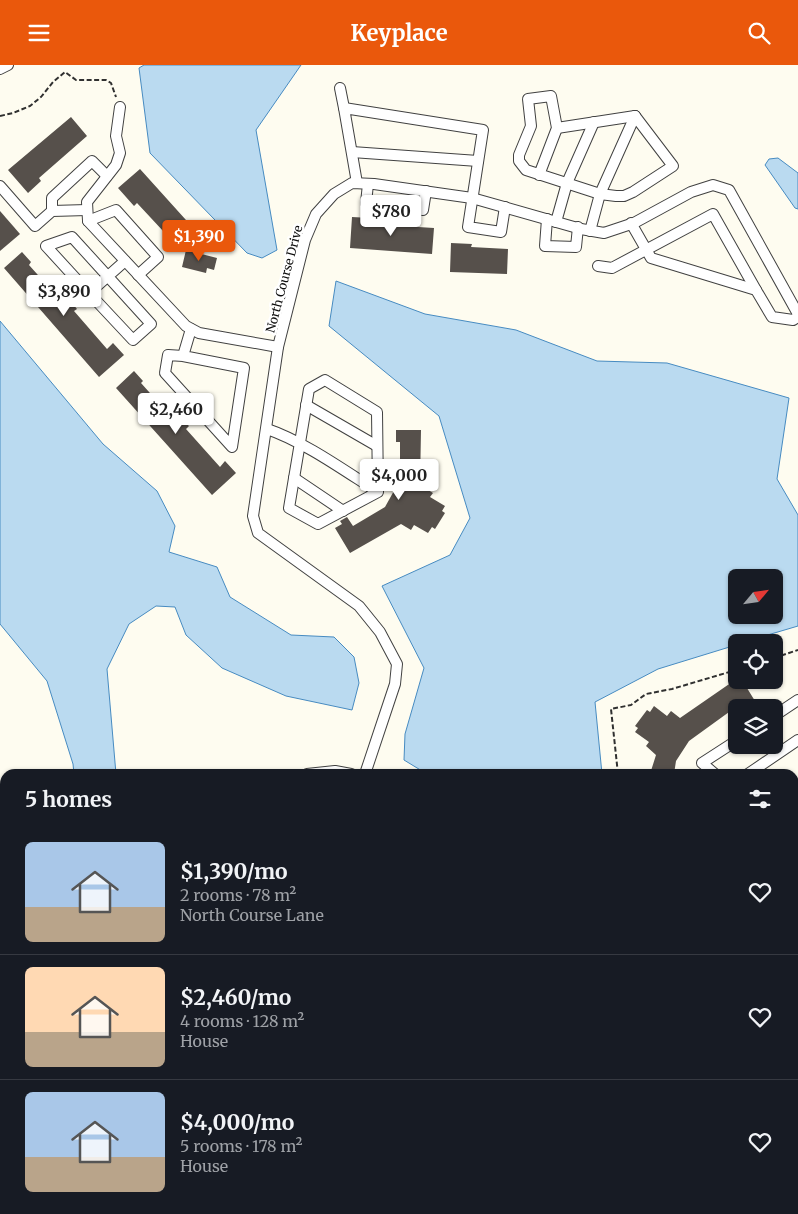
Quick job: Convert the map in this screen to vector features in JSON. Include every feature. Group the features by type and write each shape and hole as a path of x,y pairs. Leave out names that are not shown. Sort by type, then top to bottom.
{"street":[{"path":"0,69 8,65"},
{"path":"340,88 357,183 472,198 590,231 604,233 632,223 691,193 712,185 729,190 798,315 793,319 772,317 713,214 612,268 598,266"},
{"path":"539,175 557,128 551,96 528,99 531,127 519,155 519,161 526,170 539,175 600,194 624,196 640,188 673,166 635,115"},
{"path":"120,107 116,136 120,153 116,165 87,202 87,215 125,261 186,326 199,333 278,347"},
{"path":"344,108 483,131 468,227 501,232 505,207"},
{"path":"557,128 635,115"},
{"path":"590,231 600,194 635,115"},
{"path":"578,227 576,247 544,246 552,220 594,122"},
{"path":"352,152 478,161"},
{"path":"52,211 52,198 92,161 107,176"},
{"name":"North Course Drive","path":"357,183 352,183 334,194 316,214 305,240 278,347 253,516 258,533 359,607 380,633 397,663 395,684 366,769"},
{"path":"368,184 366,203 424,210 426,191"},
{"path":"0,186 35,226 52,211 87,215 116,210 158,257 138,275"},
{"path":"632,223 651,258 756,290"},
{"path":"72,237 108,277 152,324 133,340 46,246 72,237"},
{"path":"89,293 125,261"},
{"path":"182,356 191,329"},
{"path":"168,355 182,356 244,367 232,447 165,373 168,355"},
{"path":"326,380 377,412 378,492 318,524 289,508 309,389 326,380"},
{"path":"306,405 377,446"},
{"path":"267,429 284,435 378,492"},
{"path":"294,478 343,511"},
{"path":"783,710 798,700"},
{"path":"755,769 798,739"},
{"path":"700,769 702,763 728,746"},
{"path":"702,763 709,769"}],"path":[{"path":"0,116 30,106 65,72 76,80 106,80 111,83 120,107"},
{"path":"783,655 798,650"},
{"path":"617,769 611,709 631,705 646,694 672,689 728,672"}],"water":[{"path":"144,65 301,65 256,130 277,250 262,258 247,253 150,153 139,68"},
{"path":"778,158 798,173 798,209 795,208 765,165 769,159"},
{"path":"336,281 425,314 516,330 597,361 667,363 789,398 777,479 798,515 798,626 771,634 728,634 728,647 658,669 595,702 602,769 419,769 404,760 405,734 424,668 382,586 450,555 470,518 439,416 329,326"},
{"path":"0,321 103,444 157,491 175,526 169,552 217,567 230,597 291,635 334,637 354,657 359,683 352,710 286,696 222,668 186,635 175,607 156,606 129,624 107,669 116,769 74,769 47,681 0,624"}],"building":[{"path":"71,117 87,136 39,178 41,181 28,193 8,170"},
{"path":"140,169 195,230 177,246 137,203 134,206 118,188"},
{"path":"0,211 20,234 0,251"},
{"path":"352,217 371,218 371,224 434,228 432,254 350,248"},
{"path":"451,243 472,244 471,247 508,249 507,274 450,272"},
{"path":"186,250 217,258 214,270 207,268 206,273 182,267"},
{"path":"22,252 31,262 29,265 62,302 67,297 77,309 74,311 107,349 113,343 124,355 99,377 4,268"},
{"path":"134,371 143,381 141,383 174,420 179,416 189,426 186,429 220,467 225,461 236,473 212,495 116,388"},
{"path":"396,430 421,430 420,485 433,493 430,497 445,506 442,511 445,513 435,529 432,527 428,533 414,525 411,530 401,524 350,553 335,528 342,524 340,521 347,517 353,526 385,507 400,480 400,442 396,442"},
{"path":"728,685 728,689 748,689 754,699 728,699 728,713 689,741 676,761 675,769 652,769 656,755 646,746 649,742 635,732 638,728 635,726 647,710 650,712 654,706 667,716 671,711 680,718"}]}
